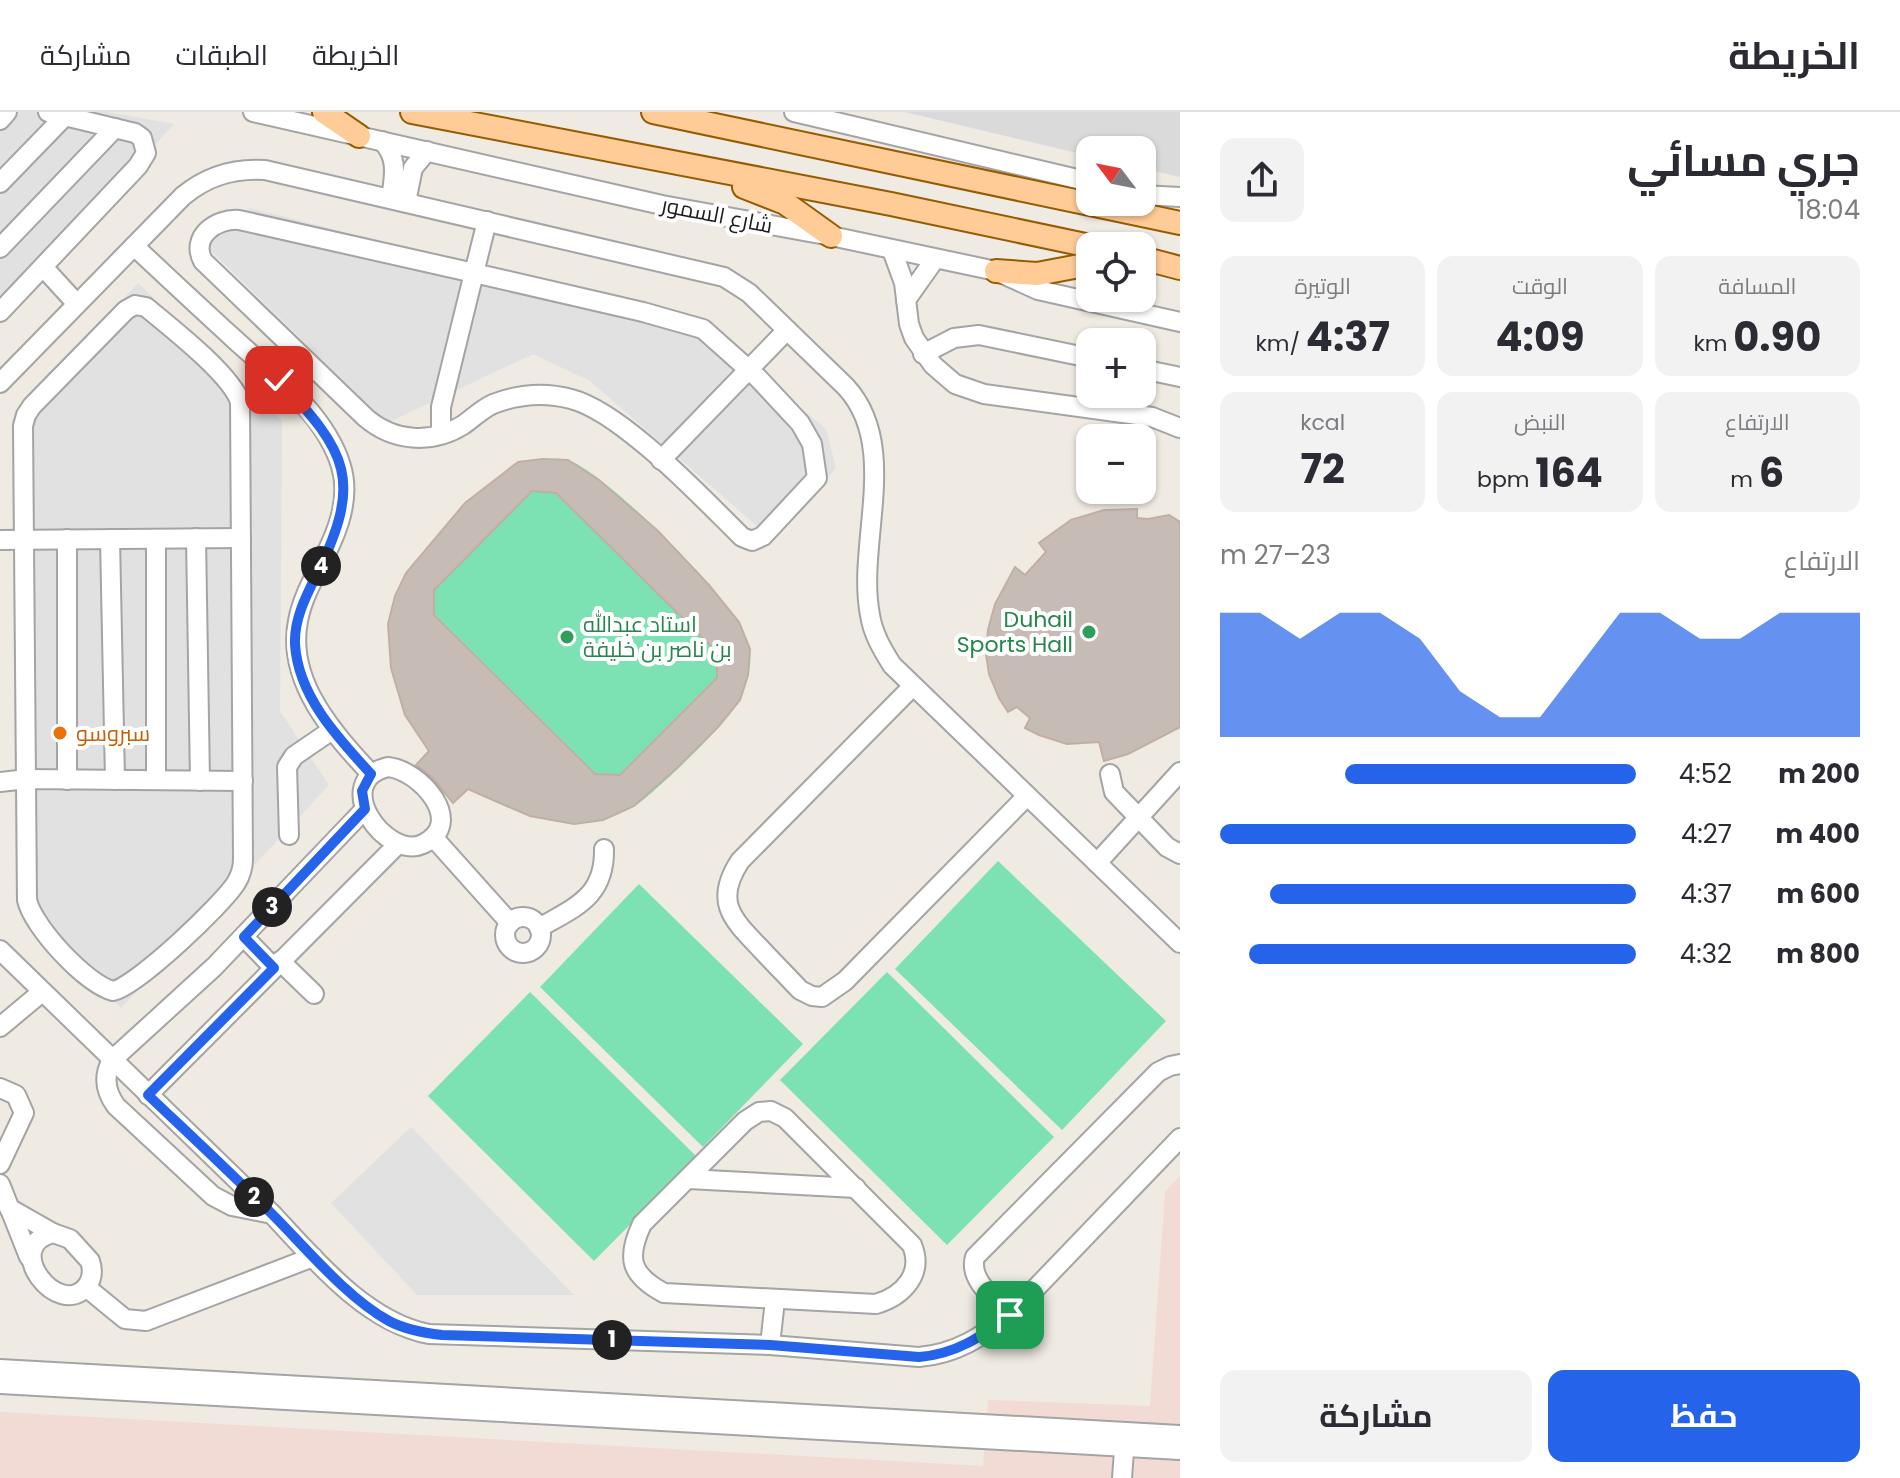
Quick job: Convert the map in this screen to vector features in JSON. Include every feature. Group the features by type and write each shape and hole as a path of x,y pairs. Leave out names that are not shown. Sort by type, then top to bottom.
{"main road":[{"path":"324,112 359,136"},
{"name":"شارع السمور","path":"412,112 1076,243"},
{"path":"653,112 1174,220"},
{"path":"712,169 736,184 785,203 831,236"},
{"path":"1156,261 1180,268"},
{"path":"996,271 1037,274 1076,267"}],"street":[{"path":"0,120 7,112"},
{"name":"شارع السمور","path":"253,112 662,205 996,271 1038,290 1180,322"},
{"path":"794,112 1076,179"},
{"path":"0,183 57,114 135,133 142,138 146,153 144,160 0,312"},
{"path":"0,248 115,128"},
{"path":"382,141 391,151 395,165 398,201"},
{"path":"398,201 413,168 427,151"},
{"path":"0,383 193,188 215,176 239,170 265,170 724,277 749,293 787,330 853,396 864,416 874,465 869,612 882,650 912,687 1180,943"},
{"path":"1156,196 1180,197"},
{"path":"224,220 239,220 696,326 749,370 807,432 818,474 813,485 763,536 752,541 742,537 661,460 604,415 575,400 557,396 519,396 492,405 462,425 414,438 403,437 375,425 203,261 199,248 203,235 212,226 224,220"},
{"path":"441,433 441,407 487,221"},
{"path":"134,246 279,380 315,419 338,458 344,484 339,525 305,597 295,644 306,686 332,730 371,774"},
{"path":"892,250 904,283 909,324 923,354 942,375 969,391 1152,417 1180,428"},
{"path":"906,300 935,259"},
{"path":"44,268 77,304"},
{"path":"135,305 146,307 229,382 238,395 241,409 243,859 234,887 157,963 126,986 113,991 92,982 37,924 29,908 25,540 23,426 26,415 126,310 135,305"},
{"path":"661,460 787,330"},
{"path":"923,354 954,338 979,335 1076,355"},
{"path":"1156,372 1180,377"},
{"path":"196,538 200,781"},
{"path":"0,540 241,538"},
{"path":"67,539 67,780"},
{"path":"110,539 115,780"},
{"path":"156,539 156,780"},
{"path":"912,687 740,861 728,882 726,893 731,915 800,990 822,997 845,981 1027,796"},
{"path":"289,835 287,767 294,756 332,730"},
{"path":"388,767 398,768 422,783 434,798 440,814 433,837 416,846 398,844 379,828 365,809 362,791 371,774 388,767"},
{"path":"1097,863 1180,772"},
{"path":"1110,774 1114,792 1138,817 1178,850"},
{"path":"0,782 27,779 243,781"},
{"path":"273,1215 232,1206 213,1196 116,1106 106,1084 108,1068 112,1060 244,937 365,809"},
{"path":"433,837 510,923"},
{"path":"148,1095 398,844"},
{"path":"539,928 579,904 592,892 603,871 604,849"},
{"path":"529,918 539,928 541,935 534,949 520,953 512,950 505,937 510,923 529,918"},
{"path":"244,937 314,994"},
{"path":"0,950 313,1257 377,1314 415,1331 442,1335 770,1345 906,1357 932,1356 967,1345 1010,1315 1180,1138"},
{"path":"0,1027 42,992"},
{"path":"1010,1315 975,1276 975,1257 1158,1072 1180,1064"},
{"path":"0,1088 16,1095 24,1113 0,1164"},
{"path":"771,1111 785,1118 912,1245 917,1257 907,1286 893,1299 876,1304 664,1293 649,1285 632,1263 633,1244 642,1224 688,1179 745,1121 759,1112 771,1111"},
{"path":"688,1179 856,1188"},
{"path":"0,1184 9,1208 29,1257 35,1274 55,1292 71,1295 86,1287 92,1272 88,1256 70,1239 9,1208"},
{"path":"29,1257 37,1241 53,1233"},
{"path":"86,1287 125,1319 146,1321 313,1257"},
{"path":"770,1345 775,1300"},
{"path":"0,1369 935,1429"},
{"path":"0,1384 1124,1439 1180,1435"},
{"path":"1124,1439 1180,1450"},
{"path":"1122,1478 1124,1439"}],"shaded area":[{"path":"0,112 108,112 174,124 0,314"},
{"path":"905,112 1180,112 1180,177 1156,171 1156,136 1076,136 1076,153"},
{"path":"250,208 694,322 826,429 836,468 772,539 590,381 533,354 387,423 198,238"},
{"path":"138,283 282,421 280,711 329,785 121,1008 16,899 12,420"},
{"path":"411,1127 574,1295 417,1295 331,1203"},
{"path":"1180,1176 1180,1478 0,1478 0,1412 983,1466 988,1400 1150,1406 1165,1192"}],"green space":[{"name":"استاد عبدالله بن ناصر بن خليفة","path":"568,460 587,470 641,515 672,544 725,605 750,650 748,675 741,698 709,738 635,806 609,818 584,823 533,816 468,789 453,803 415,765 429,751 391,668 388,624 395,596 406,573 465,503 518,462"},
{"path":"998,861 1166,1021 1062,1130 895,969"},
{"path":"639,884 803,1044 703,1147 540,987"},
{"path":"887,972 1054,1137 947,1245 780,1080"},
{"path":"530,992 697,1157 594,1261 428,1096"}],"building":[{"path":"568,460 599,480 658,531 709,585 739,622 750,649 748,675 740,700 718,727 634,806 603,820 574,824 530,816 468,789 453,803 433,778 416,765 429,751 405,715 391,668 388,624 395,596 406,573 465,503 518,462","holes":["532,491 556,493 717,652 717,678 620,775 595,774 434,615 434,590"]},
{"name":"Duhail Sports Hall","path":"1137,509 1137,518 1169,515 1180,522 1180,727 1128,754 1104,761 1099,742 1067,744 1039,735 1025,728 1030,718 1017,707 1008,712 989,674 986,654 988,630 995,604 1015,567 1025,575 1046,552 1039,543 1071,520 1104,510"}],"place":[{"name":"Duhail Sports Hall","path":"1089,632"},
{"name":"استاد عبدالله بن ناصر بن خليفة","path":"567,637"},
{"name":"سبروسو","path":"60,733"}],"route":[{"path":"279,380 315,419 335,450 341,466 344,484 339,525 305,597 295,644 300,669 315,704 332,730 371,774 362,791 365,809 244,937 274,968 148,1095 313,1257 377,1314 415,1331 442,1335 770,1345 919,1357 944,1354 967,1345 1010,1315"}]}
